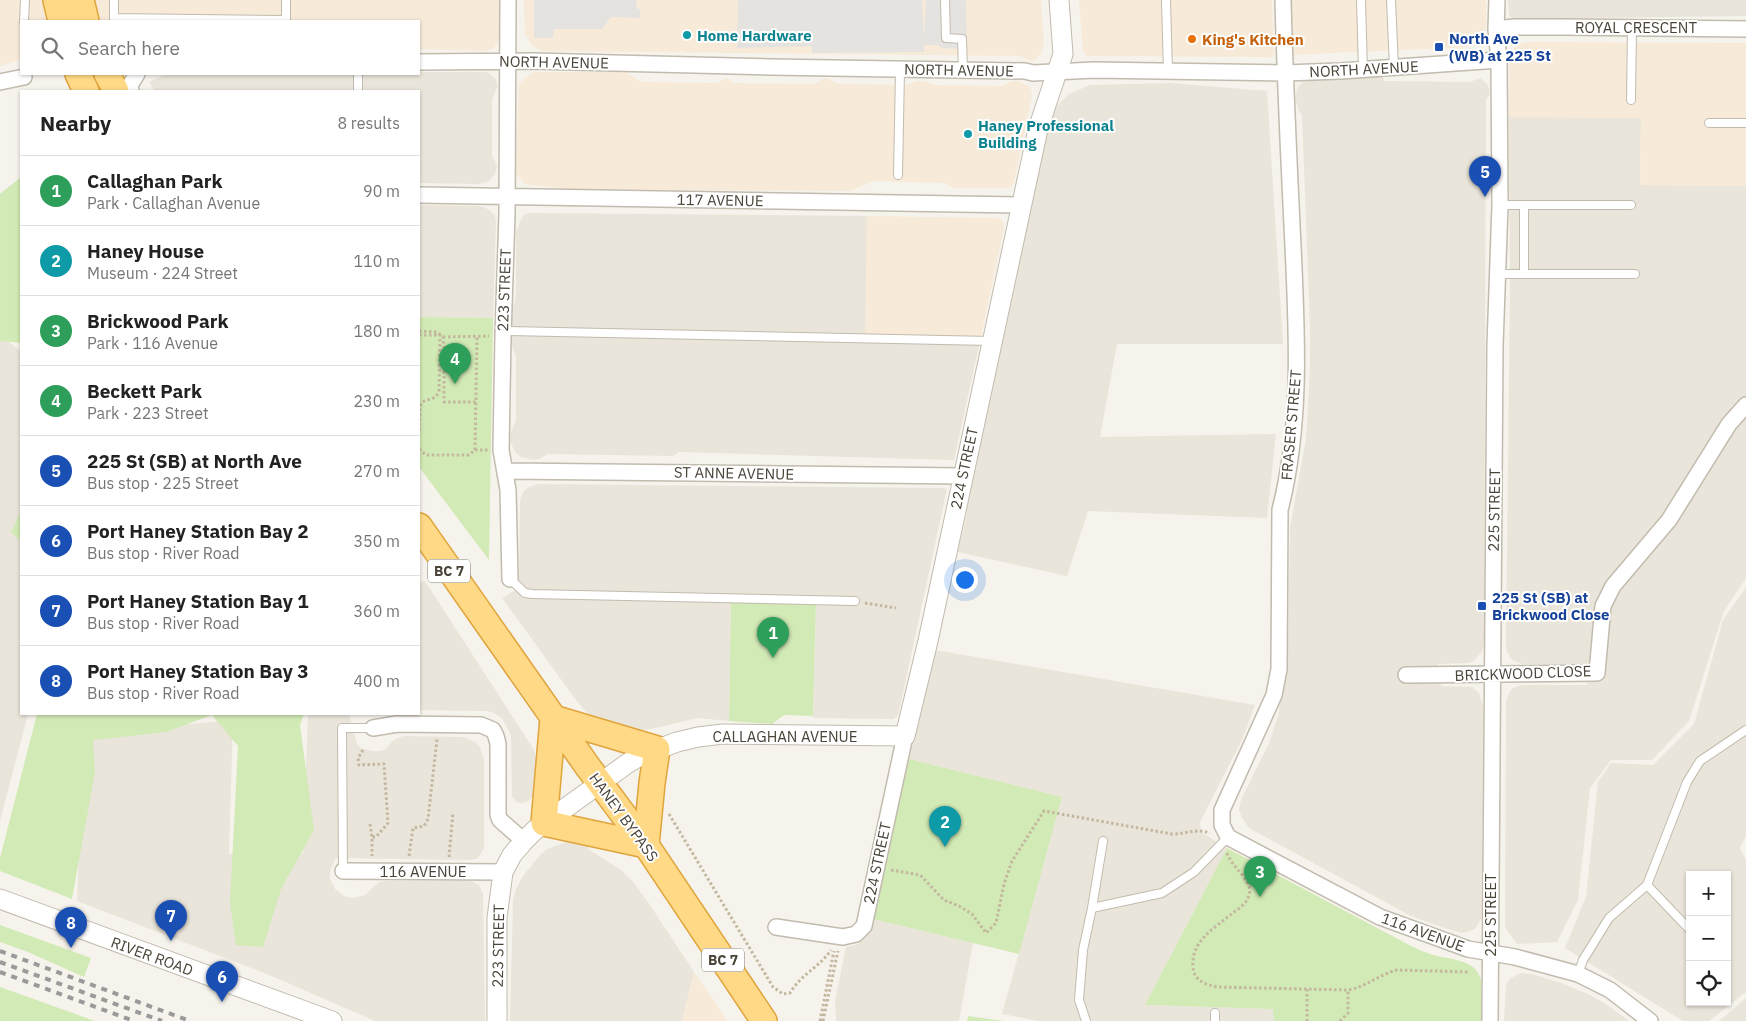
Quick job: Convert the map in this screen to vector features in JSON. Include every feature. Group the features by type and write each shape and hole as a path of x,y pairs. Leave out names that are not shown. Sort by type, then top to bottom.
{"highway":[{"path":"56,0 61,20"},
{"path":"81,0 86,20"},
{"path":"78,75 86,90"},
{"path":"108,75 115,90"},
{"name":"HANEY BYPASS","path":"420,527 553,718 646,845 764,1021"},
{"name":"HANEY BYPASS","path":"420,557 480,615"},
{"path":"553,718 657,749 646,845 544,823 553,718"}],"street":[{"name":"223 STREET","path":"508,0 507,196 501,450 506,471 510,579"},
{"name":"224 STREET","path":"776,927 850,936 856,934 864,926 905,736 928,641 1038,129 1063,54 1059,0"},
{"name":"FRASER STREET","path":"1227,843 1222,825 1222,810 1274,695 1279,669 1280,510 1293,442 1297,349 1283,0"},
{"name":"225 STREET","path":"1490,1021 1492,675 1497,274 1500,205 1497,0"},
{"name":"ROYAL CRESCENT","path":"1496,29 1522,27 1746,28"},
{"name":"NORTH AVENUE","path":"420,62 533,61 900,70 1025,71 1033,73 1094,70 1285,73 1363,70 1499,60"},
{"path":"0,82 24,75"},
{"path":"131,90 130,86 136,75"},
{"name":"117 AVENUE","path":"420,195 1021,205"},
{"name":"BRICKWOOD CLOSE","path":"1406,675 1597,673 1603,606 1613,586 1669,520 1730,424 1746,405"},
{"name":"ST ANNE AVENUE","path":"506,471 963,476"},
{"path":"373,728 397,724 481,725 493,730 498,744 498,815 500,820 524,840"},
{"name":"CALLAGHAN AVENUE","path":"503,872 512,855 524,840 544,823 628,763 657,749 698,737 723,734 905,736"},
{"name":"116 AVENUE","path":"1227,843 1380,917 1468,949 1550,965 1578,974 1610,990 1650,1021"},
{"name":"116 AVENUE","path":"343,871 503,872"},
{"name":"223 STREET","path":"497,1021 497,918 503,872"},
{"name":"RIVER ROAD","path":"0,899 332,1021"}],"lane":[{"path":"24,20 25,0"},
{"path":"114,0 114,18 229,20"},
{"path":"286,0 286,20"},
{"path":"946,0 946,38 962,40 963,70"},
{"path":"1166,0 1168,71"},
{"path":"1361,0 1363,70"},
{"path":"1391,0 1394,68"},
{"path":"1631,100 1632,27"},
{"path":"898,175 900,70"},
{"path":"358,75 358,90"},
{"path":"1709,123 1746,123"},
{"path":"1500,205 1631,205"},
{"path":"1524,205 1524,273"},
{"path":"1497,274 1635,274"},
{"path":"503,334 992,341"},
{"path":"510,579 525,592 532,594 854,601"},
{"path":"343,871 342,728 373,728"},
{"path":"1578,974 1583,960 1609,918 1647,885 1687,782 1700,761 1746,730"},
{"path":"1086,1021 1078,1000 1083,950 1103,841"},
{"path":"1092,908 1162,893 1194,872 1227,843"},
{"path":"1647,885 1686,926"}],"path":[{"path":"420,331 437,332 441,336 444,348 444,402 476,402"},
{"path":"420,334 477,336 503,334"},
{"path":"420,407 422,402 438,396 441,336"},
{"path":"475,450 477,336"},
{"path":"420,450 426,455 469,454 475,450 491,449"},
{"path":"854,601 896,608"},
{"path":"409,857 413,828 424,826 428,819 437,739"},
{"path":"363,750 358,758 358,766 384,764 388,823 376,837 372,837"},
{"path":"666,809 773,987 783,994 790,993 796,983 807,972 824,960 832,947 846,950"},
{"path":"886,869 920,876 944,900 972,914 986,933 996,923 1004,884 1012,861 1044,811 1172,834 1199,830 1227,843 1234,866 1247,880 1250,894 1242,907 1200,940 1192,957 1193,973 1197,980 1217,987 1348,990 1357,988 1388,972 1397,970 1470,972"},
{"path":"449,858 453,812"},
{"path":"370,824 372,856"},
{"path":"822,1021 836,948"},
{"path":"1307,989 1307,1021"},
{"path":"1340,1021 1348,1014 1348,990"}],"shaded area":[{"path":"0,0 43,0 46,20 20,20 20,59 0,66"},
{"path":"93,0 499,0 498,41 494,48 485,51 420,49 420,20 99,20"},
{"path":"524,0 1041,0 1044,42 1041,54 1032,61 1019,56 542,51 532,46 525,34"},
{"path":"534,0 636,0 637,9 640,9 640,18 611,17 602,29 554,29 553,38 534,38"},
{"path":"738,0 922,0 924,38 926,0 966,0 967,49 924,45 924,52 812,53 812,46 737,48"},
{"path":"1079,0 1272,0 1274,55 1272,57 1087,56 1083,51"},
{"path":"1290,0 1486,0 1486,27 1481,41 1468,47 1291,55"},
{"path":"1508,0 1746,0 1746,16 1514,19 1509,15"},
{"path":"1527,42 1746,43 1746,186 1640,185 1641,118 1509,117 1510,57 1514,48"},
{"path":"420,72 485,72 495,78 498,86 492,99 492,155 497,167 495,174 489,181 479,184 420,183 420,90 154,90 149,82 164,75 420,75"},
{"path":"533,72 625,72 642,82 718,83 726,78 734,83 814,84 825,78 839,84 907,85 917,81 924,81 935,85 1003,86 1012,81 1018,81 1030,87 1032,96 1014,183 1008,188 954,188 944,183 874,181 849,191 566,189 525,184 516,174 519,84"},
{"path":"1383,76 1384,81 1470,82 1480,78 1488,85 1490,94 1486,100 1484,645 1481,653 1473,661 1468,663 1438,664 1441,686 1472,687 1479,693 1483,706 1482,918 1475,929 1463,933 1411,916 1249,828 1239,810 1241,800 1269,743 1278,716 1288,651 1290,528 1306,439 1310,370 1310,326 1302,116 1295,97 1298,87 1303,82 1310,80"},
{"path":"1171,83 1267,91 1283,344 1117,344 1100,437 1276,434 1267,518 1088,511 1067,576 958,552 967,513 967,501 1044,139 1052,115 1057,106 1069,94 1090,85"},
{"path":"1509,117 1641,118 1640,185 1746,186 1746,578 1724,611 1689,721 1652,760 1611,760 1590,788 1578,900 1557,942 1517,944 1505,927 1506,702 1513,688 1521,685 1588,685 1574,664 1522,664 1512,660 1506,646 1510,281"},
{"path":"420,205 480,206 495,215 493,318 420,317"},
{"path":"529,213 867,216 866,338 980,341 954,460 679,452 673,456 548,454 533,460 521,457 515,452 510,441 511,432 516,420 516,357 511,344 511,318 516,296 516,233 521,219"},
{"path":"867,216 996,218 1002,220 1004,228 980,341 865,338"},
{"path":"0,336 20,350 20,715 28,715 0,821"},
{"path":"538,484 947,489 898,716 893,719 813,718 816,601 731,599 729,721 697,718 637,731 597,720 584,710 576,700 502,598 519,588 520,501 523,492 527,488"},
{"path":"425,581 534,750 538,765 535,795 527,802 516,802 512,796 511,735 502,718 486,711 420,710 420,582"},
{"path":"1746,587 1746,836 1740,848 1746,860 1746,992 1731,1004 1731,871 1686,871 1686,1006 1728,1006 1709,1021 1683,1021 1565,948 1586,897 1598,782 1611,763 1653,765 1694,724 1723,620"},
{"path":"935,650 1255,705 1242,740 1200,822 1201,830 1204,834 1227,848 1145,1005 1274,1009 1274,1021 1039,1021 1002,1014 1062,797 909,759"},
{"path":"308,715 349,715 357,744 361,748 373,751 385,749 394,740 403,736 463,737 475,742 480,747 484,760 484,848 478,858 471,860 336,858 331,868 330,879 335,889 344,896 353,898 365,895 379,882 385,881 471,881 479,885 483,894 485,1021 375,1021 267,974 77,901 83,734 233,720 229,854 268,856 303,853"},
{"path":"569,841 588,843 588,849 621,870 633,882 694,972 682,1021 510,1021 513,900 516,889 523,876 540,855 547,849"},
{"path":"873,919 973,943 959,1021 836,1021 835,1001 846,947 856,945 865,938"},
{"path":"694,972 713,999 727,1021 682,1021"},
{"path":"1521,973 1532,974 1561,983 1590,995 1629,1021 1504,1021 1506,984 1511,978"},
{"path":"1746,998 1746,1021 1719,1021"}],"green space":[{"path":"20,178 20,343 0,341 0,194"},
{"path":"420,317 493,318 489,560 420,468"},
{"path":"20,513 20,541 11,532"},
{"path":"731,599 816,601 813,716 784,715 772,724 729,721"},
{"path":"37,715 212,715 166,732 93,740 95,772 72,899 0,871 0,858"},
{"path":"212,715 304,715 300,725 314,830 281,889 263,947 236,945 230,903 238,746"},
{"path":"909,759 1062,797 1019,954 873,919"},
{"path":"1227,848 1411,946 1430,954 1460,961 1473,968 1481,980 1481,1021 1274,1021 1273,1009 1145,1005"},
{"path":"0,925 91,958 84,977 28,952 0,942"},
{"path":"0,987 95,1021 0,1021"},
{"path":"968,1016 1004,1021 967,1021"}],"railway":[{"path":"0,951 190,1021"},
{"path":"0,962 162,1021"},
{"path":"0,972 134,1021"}],"place":[{"name":"Home Hardware","path":"687,35"},
{"name":"King's Kitchen","path":"1192,39"},
{"name":"North Ave (WB) at 225 St","path":"1439,47"},
{"name":"Haney Professional Building","path":"968,134"},
{"name":"225 St (SB) at North Ave","path":"1485,197"},
{"name":"Beckett Park","path":"455,384"},
{"name":"225 St (SB) at Brickwood Close","path":"1482,606"},
{"name":"Callaghan Park","path":"773,658"},
{"name":"Haney House","path":"945,847"},
{"name":"Brickwood Park","path":"1260,897"},
{"name":"Port Haney Station Bay 1","path":"171,941"},
{"name":"Port Haney Station Bay 3","path":"71,948"},
{"name":"Port Haney Station Bay 2","path":"222,1002"}]}
